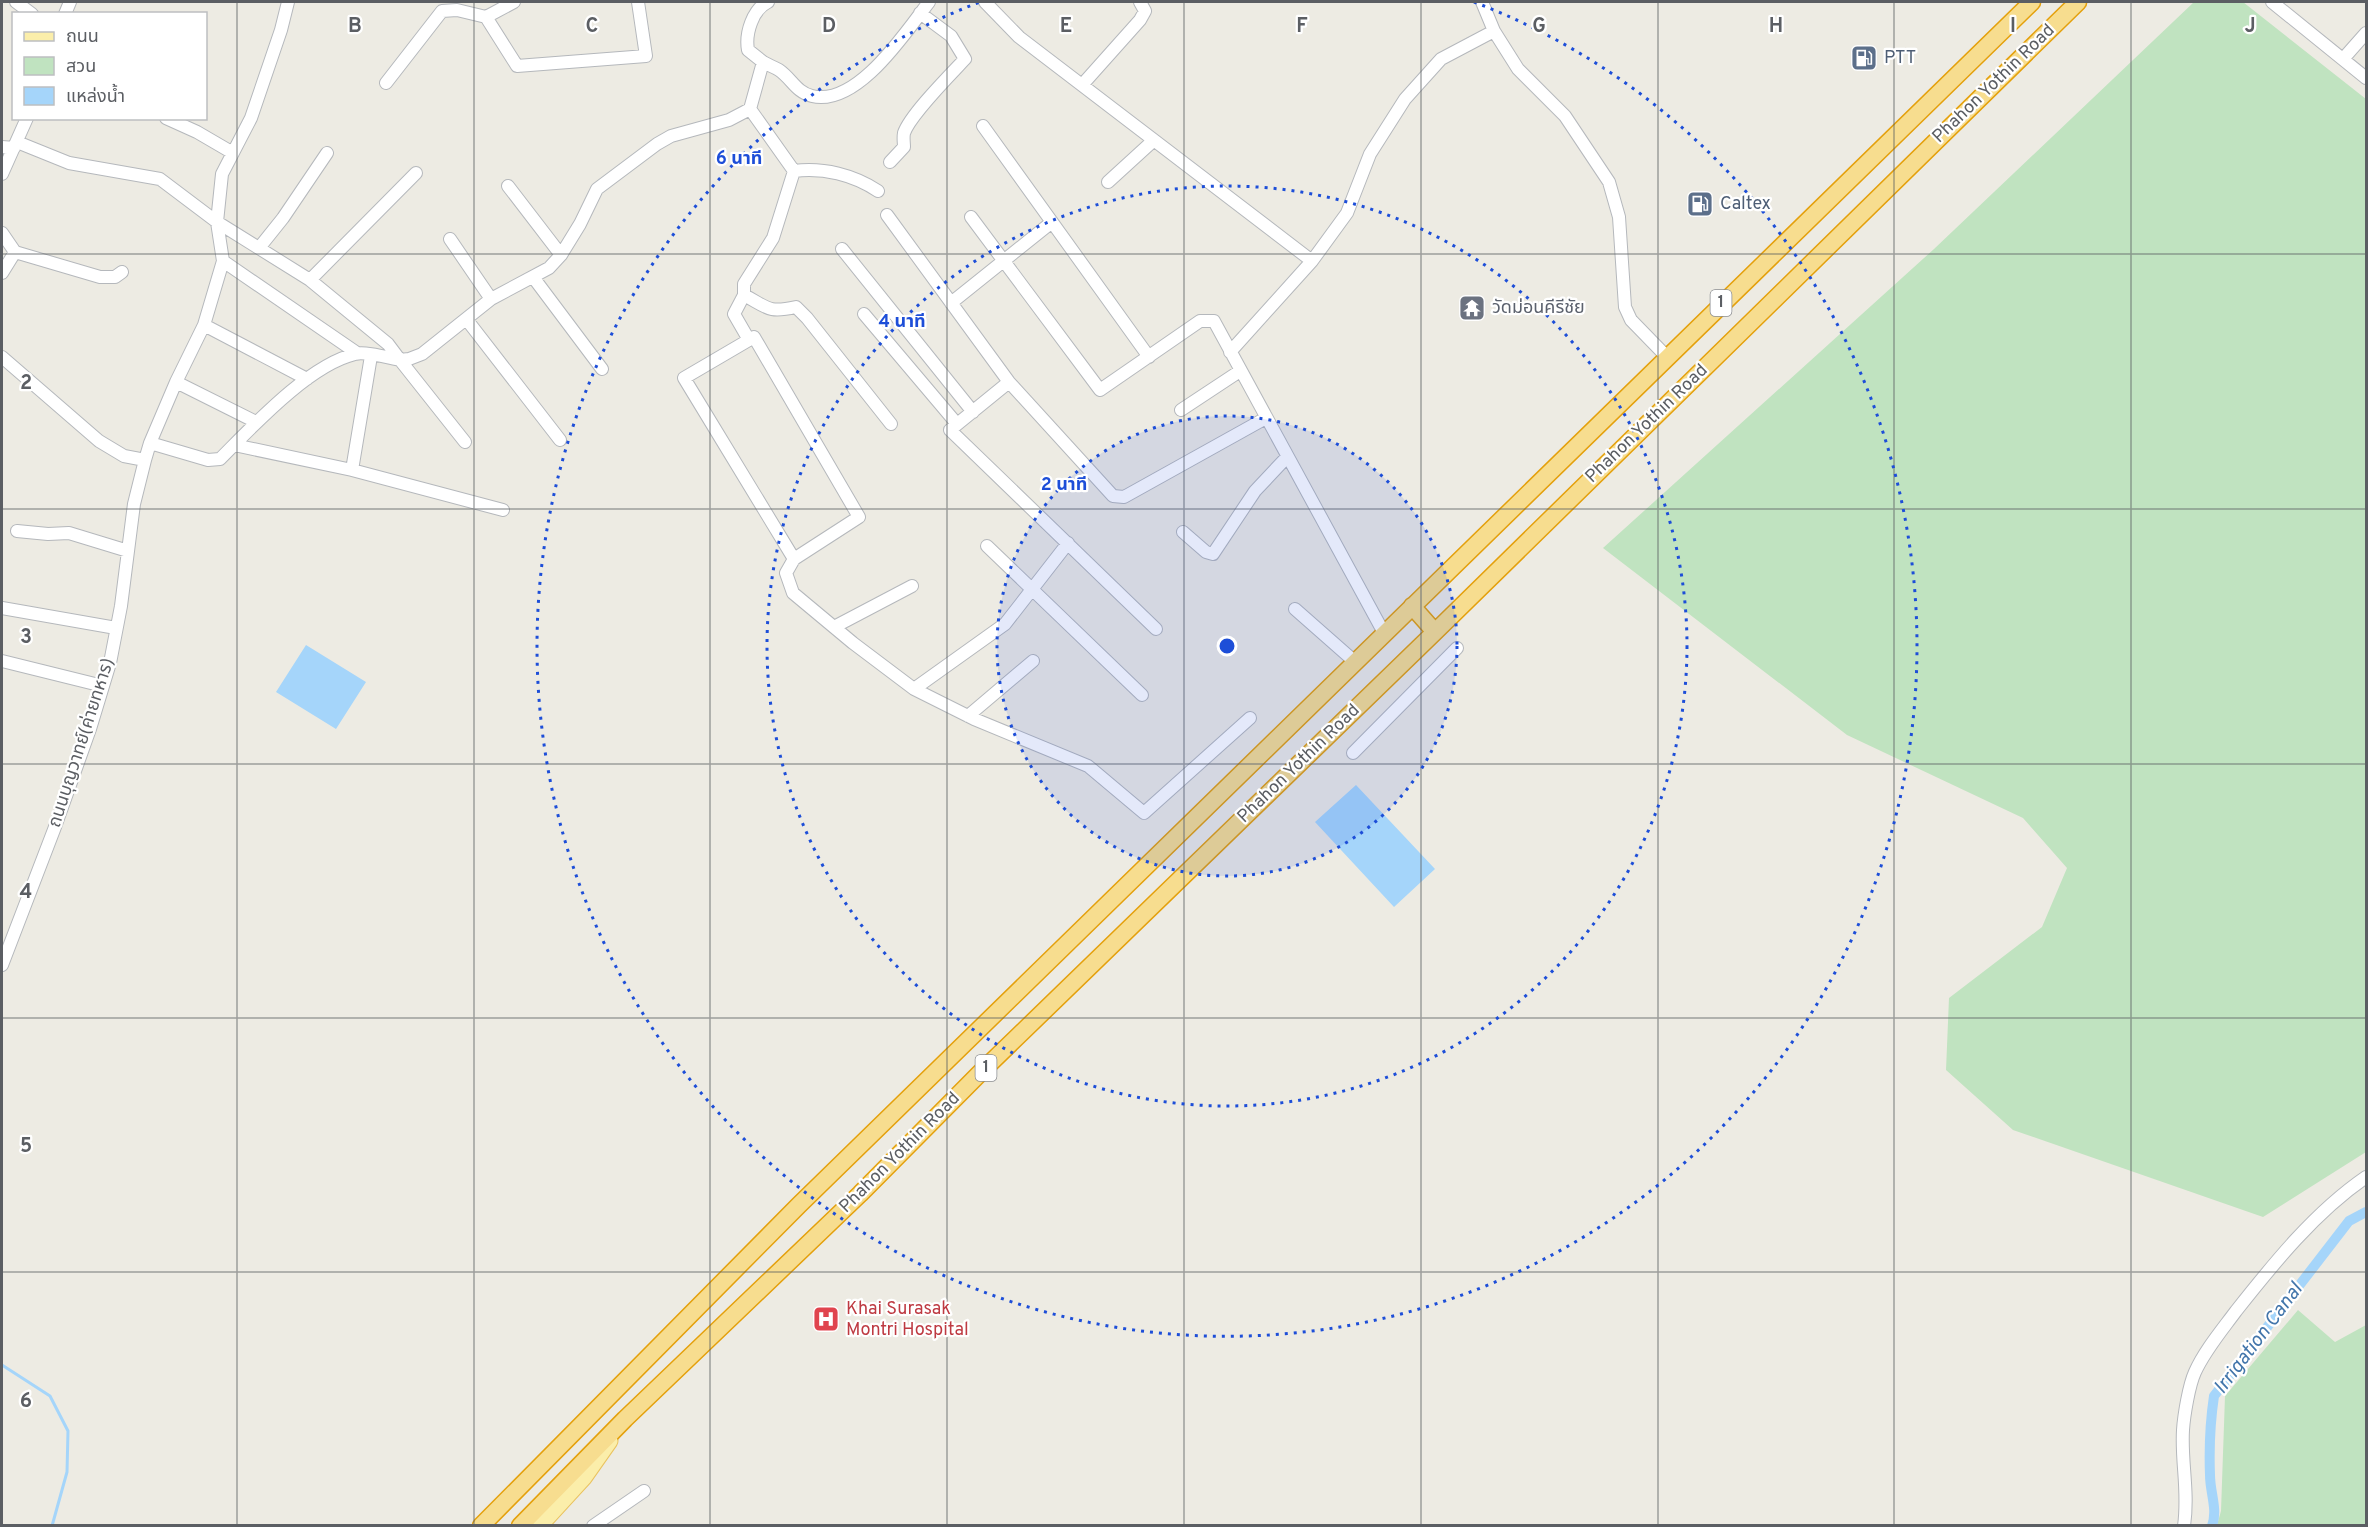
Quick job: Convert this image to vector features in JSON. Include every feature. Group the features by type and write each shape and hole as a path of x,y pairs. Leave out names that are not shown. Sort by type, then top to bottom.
{"highway":[{"name":"Phahon Yothin Road","path":"481,1526 541,1463 799,1206 1354,661 2032,2"},
{"name":"Phahon Yothin Road","path":"520,1526 625,1419 827,1226 1005,1049 1435,632 2078,2"},
{"path":"1412,606 1435,632"}],"main road":[{"name":"1","path":"540,1526 584,1478 625,1419"}],"street":[{"path":"16,2 29,12"},
{"path":"288,2 281,30 251,118 222,174 217,222 223,261 357,353 400,360 422,354 491,299 549,268 561,255 580,224 592,195 603,183 671,135 729,120 750,109 763,62"},
{"path":"386,83 442,11 457,10 486,17 514,2"},
{"path":"486,17 517,66 646,56 638,2"},
{"path":"768,2 756,12 747,42 748,50 763,62 779,69 798,90 822,98 835,96 853,87 887,54 929,2"},
{"path":"985,2 1019,37 1312,261"},
{"path":"1082,85 1140,20 1145,12 1140,2"},
{"path":"1482,2 1494,31 1518,69 1565,116 1610,182 1619,217 1625,307 1631,320 1666,357"},
{"path":"2272,2 2367,78"},
{"path":"890,162 904,147 904,135 910,123 934,92 965,59 951,36 920,13"},
{"path":"1230,352 1312,261 1347,213 1370,154 1405,99 1441,59 1494,31"},
{"path":"2343,59 2367,33"},
{"path":"750,109 794,171"},
{"path":"2,174 11,146 26,120"},
{"path":"170,120 233,153"},
{"path":"983,126 1149,357"},
{"path":"1108,183 1154,140"},
{"path":"11,146 69,163 160,179 217,222 310,280 388,344 465,442"},
{"path":"259,248 283,218 327,153"},
{"path":"794,171 819,170 860,180 878,191"},
{"path":"749,340 734,314 744,295 744,284 773,238 794,171"},
{"path":"310,280 416,173"},
{"path":"508,186 561,255"},
{"path":"887,215 1009,382 1104,488 1117,498 1124,497 1266,418"},
{"path":"971,218 1100,390 1200,321 1214,321 1384,633"},
{"path":"951,303 1052,222"},
{"path":"2,232 15,252 100,277 115,277 122,272"},
{"path":"450,239 491,299"},
{"path":"842,249 973,412"},
{"path":"2,273 15,252"},
{"name":"ถนนบุญวาทย์(ค่ายทหาร)","path":"2,965 55,827 103,686 116,628 134,504 150,443 176,381 204,325 223,261"},
{"path":"533,277 602,369"},
{"path":"744,295 771,310 796,307 891,424"},
{"path":"864,314 957,424"},
{"path":"467,320 560,440"},
{"path":"204,325 307,379"},
{"path":"795,559 684,378 754,337 859,517 795,559 786,573 793,593 834,627 914,688 968,716 1088,766 1144,813 1250,718"},
{"path":"150,443 216,460 307,379 330,364 357,353"},
{"path":"352,470 371,356"},
{"path":"2,357 99,441 124,456 145,460"},
{"path":"1181,410 1240,371"},
{"path":"176,381 256,422"},
{"path":"1009,382 950,430 1156,629"},
{"path":"234,445 352,470 503,510"},
{"path":"1183,532 1206,552 1213,554 1255,491 1287,456"},
{"path":"17,531 48,534 69,533 128,551"},
{"path":"914,688 1005,624 1068,543"},
{"path":"987,546 1142,695"},
{"path":"834,627 912,586"},
{"path":"2,608 116,628"},
{"path":"1295,609 1354,661"},
{"path":"1353,753 1457,648"},
{"path":"2,661 103,686"},
{"path":"968,716 1033,661"},
{"path":"2184,1526 2187,1502 2183,1430 2194,1373 2229,1320 2285,1252 2332,1205 2367,1177"},
{"path":"593,1526 644,1491"}],"green space":[{"path":"2194,2 2243,2 2366,99 2366,1152 2263,1217 2013,1130 1946,1070 1949,998 2042,927 2067,868 2023,818 1847,735 1603,548 1934,249"},
{"path":"2298,1310 2335,1342 2366,1325 2366,1525 2217,1525 2221,1511 2225,1396"}],"water":[{"path":"306,645 366,682 336,729 276,692"},
{"path":"1356,785 1435,869 1394,907 1315,822"}],"waterway":[{"name":"Irrigation Canal","path":"2212,1526 2214,1513 2210,1482 2210,1446 2214,1396 2349,1221 2366,1212"},
{"path":"2,1365 50,1396 68,1431 67,1472 52,1526"}],"place":[{"name":"PTT","path":"1864,58"},
{"name":"Caltex","path":"1700,204"},
{"name":"วัดม่อนคีรีชัย","path":"1472,308"},
{"name":"Khai Surasak Montri Hospital","path":"826,1319"}]}
